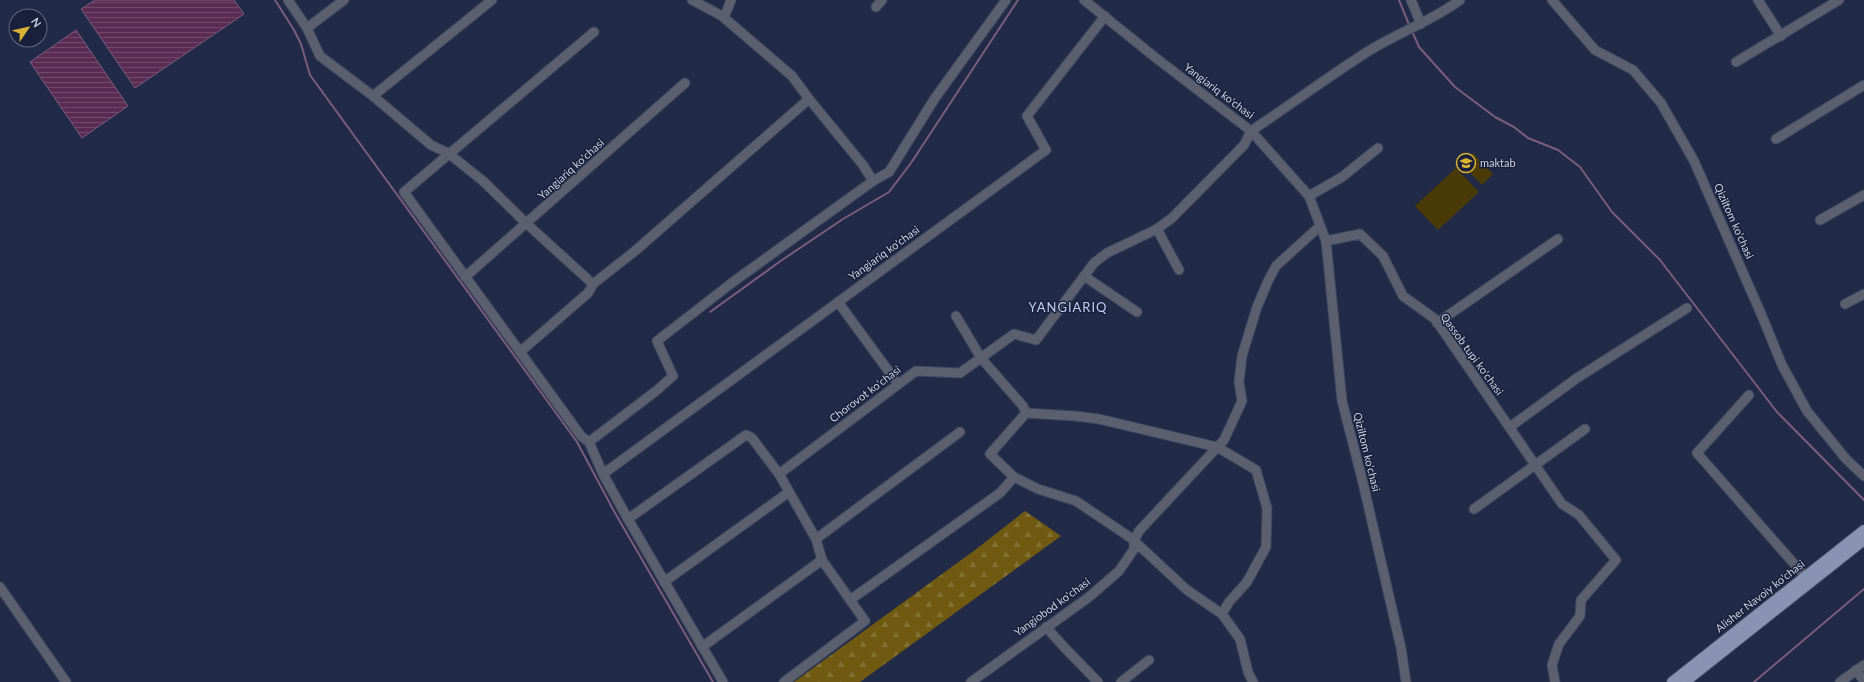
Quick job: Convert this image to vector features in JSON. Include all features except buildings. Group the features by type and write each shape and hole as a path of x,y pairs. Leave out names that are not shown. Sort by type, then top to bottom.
{"main road":[{"name":"Alisher Navoiy ko'chasi","path":"1685,682 1807,580 1864,530"},
{"name":"Alisher Navoiy ko'chasi","path":"1672,682 1807,580 1864,540"}],"street":[{"path":"288,0 307,28 320,56 373,96 431,145 448,153 483,181 592,284"},
{"path":"307,28 344,0"},
{"path":"373,96 492,0"},
{"path":"692,0 722,16 792,76 863,165 873,181"},
{"path":"722,16 726,13 731,0"},
{"path":"876,8 882,0"},
{"path":"589,442 656,392 673,376 657,341 733,282 873,181 890,172 934,98 1006,0"},
{"name":"Yangiariq ko'chasi","path":"1084,0 1251,131 1309,196"},
{"path":"1411,0 1421,24"},
{"path":"1137,312 1084,276 1094,263 1107,253 1157,229 1172,218 1244,145 1251,131 1367,52 1402,31 1421,24 1460,0"},
{"name":"Qiziltom ko'chasi","path":"1552,0 1595,50 1633,70 1661,103 1694,161 1782,365 1807,411 1846,459 1864,476"},
{"path":"1758,0 1781,36"},
{"path":"1736,62 1839,0"},
{"name":"Yangiariq ko'chasi","path":"603,474 1046,150 1027,116 1105,16"},
{"path":"594,32 448,153 404,192 581,436 589,442 603,474 628,519 723,682"},
{"name":"Yangiariq ko'chasi","path":"465,277 527,224 685,83"},
{"path":"1776,139 1864,85"},
{"path":"520,352 588,293 592,284 635,250 809,99"},
{"path":"1309,196 1342,177 1378,148"},
{"path":"1820,220 1864,195"},
{"name":"Qiziltom ko'chasi","path":"1309,196 1326,241 1342,401 1363,483 1401,648 1406,682"},
{"path":"1134,541 1139,531 1224,440 1242,402 1239,382 1242,356 1257,307 1268,281 1276,266 1320,226"},
{"path":"1157,229 1179,270"},
{"name":"Qassob tupi ko'chasi","path":"1326,241 1360,234 1384,256 1403,296 1435,319 1562,504 1579,515 1616,560 1581,600 1580,616 1559,644 1552,665 1555,682"},
{"path":"1437,323 1558,239"},
{"name":"Chorovot ko'chasi","path":"779,474 916,371 960,373 1014,334 1036,340 1084,276"},
{"path":"1846,304 1864,294"},
{"path":"838,302 898,384"},
{"path":"1510,427 1577,378 1687,308"},
{"path":"956,316 981,358 1023,406 1026,413"},
{"path":"1749,395 1698,453 1807,580"},
{"path":"1026,413 1099,419 1217,447 1256,470 1267,508 1266,547 1247,582 1229,602 1222,614"},
{"path":"1026,413 990,454 1014,476 1038,489 1076,501 1134,541 1187,590 1222,614 1240,638 1248,672 1253,682"},
{"path":"1474,509 1585,429"},
{"path":"816,539 960,432"},
{"path":"628,519 746,435 752,438 779,474 816,539 822,560 865,621 784,682"},
{"path":"850,600 1000,493 1014,476"},
{"path":"664,582 789,492"},
{"name":"Yangiobod ko'chasi","path":"971,682 1046,626 1089,597 1119,571 1134,549 1134,541"},
{"path":"702,646 822,560"},
{"path":"0,587 66,682"},
{"path":"1046,626 1062,646 1098,682"},
{"path":"1120,682 1149,660"},
{"path":"1840,682 1860,667 1864,681"}],"green space":[{"path":"1025,511 1061,536 860,682 794,682 975,550"}],"shaded area":[{"path":"95,0 234,0 244,14 135,88 81,9"},
{"path":"76,30 128,106 82,138 30,62"},
{"path":"1473,153 1493,174 1482,185 1462,165"},
{"path":"1456,168 1479,192 1438,230 1415,206"}],"waterway":[{"path":"275,0 301,44 310,75 577,442 615,513 713,682"},
{"path":"710,312 782,260 843,219 889,192 911,163 1018,0"},
{"path":"1399,0 1410,27"},
{"path":"1412,31 1419,47 1455,87 1495,117 1514,127 1528,138 1558,150 1580,167 1612,212 1660,260 1777,412 1864,500"},
{"path":"1754,682 1864,589"}],"place":[{"name":"maktab","path":"1466,163"}],"district":[{"name":"YANGIARIQ","path":"1068,307"}]}
